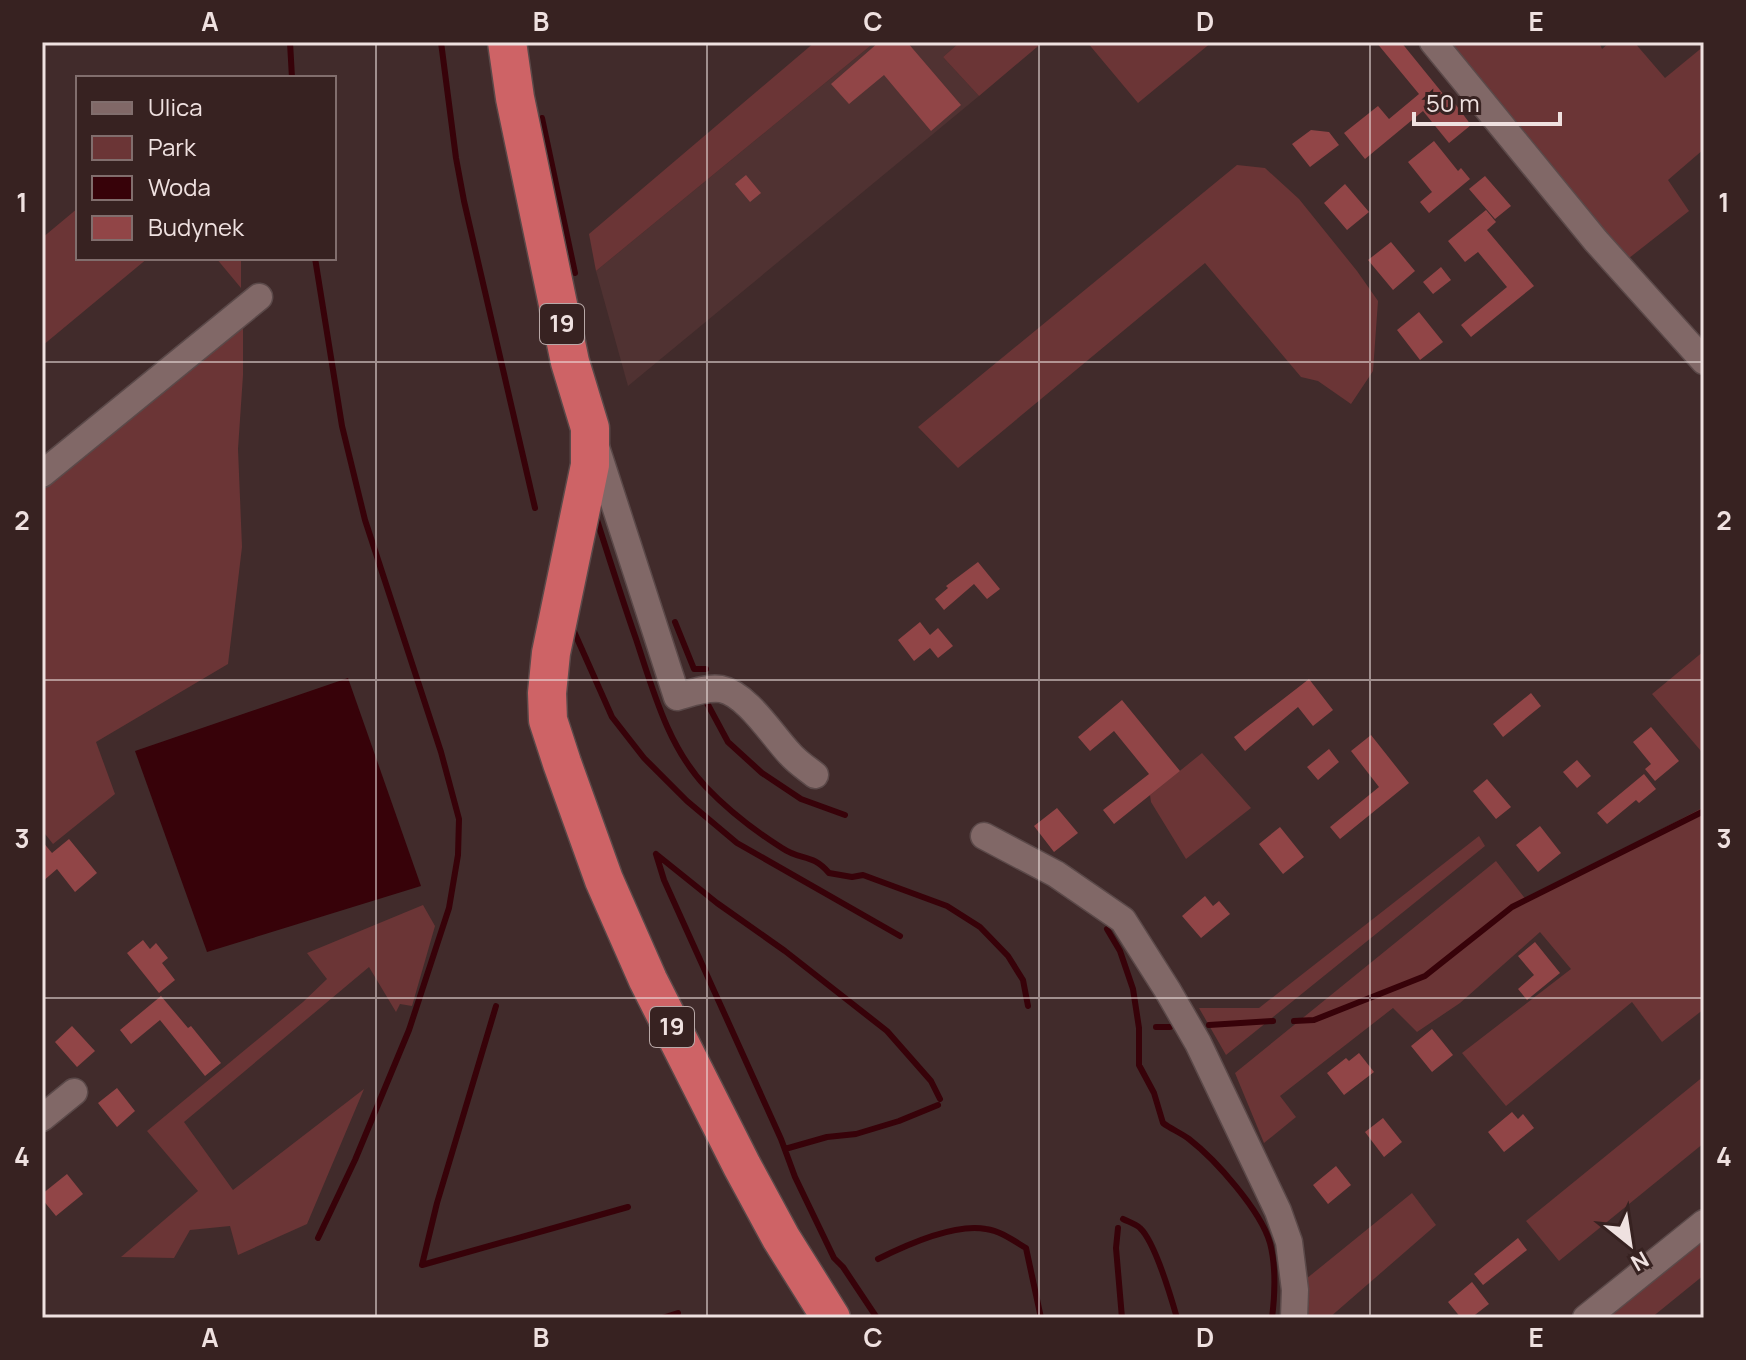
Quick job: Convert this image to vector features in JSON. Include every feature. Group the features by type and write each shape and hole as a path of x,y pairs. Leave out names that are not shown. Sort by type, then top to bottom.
{"highway":[{"name":"19","path":"507,42 515,98 570,362 590,428 591,448 585,490 551,653 548,720 604,880 648,980 742,1166 781,1238 831,1318"}],"street":[{"path":"1433,42 1596,241 1704,361"},
{"path":"42,474 259,297"},
{"path":"590,428 677,697 703,689 732,693 746,704 792,756 815,775"},
{"path":"984,836 1056,874 1123,920 1198,1043 1278,1211 1289,1242 1295,1290 1294,1318"},
{"path":"42,1118 74,1092"},
{"path":"1586,1318 1704,1223"}],"shaded area":[{"path":"875,42 960,42 943,57 979,96 628,386 596,271"}],"green space":[{"path":"815,42 875,42 596,271 589,234"},
{"path":"960,42 1043,42 979,96 943,57"},
{"path":"1087,42 1212,42 1138,103"},
{"path":"1441,42 1599,42 1602,49 1610,42 1634,42 1665,78 1704,46 1704,149 1668,180 1689,211 1624,262"},
{"path":"1237,165 1265,168 1299,199 1378,301 1373,371 1351,404 1318,381 1301,377 1205,263 958,468 918,427"},
{"path":"76,210 76,260 146,260 42,346 42,238"},
{"path":"218,260 241,260 241,288"},
{"path":"243,323 238,449 242,547 228,664 96,742 115,794 53,844 42,830 42,486"},
{"path":"1704,651 1704,749 1701,751 1652,694"},
{"path":"1202,753 1251,808 1186,859 1151,802 1150,795"},
{"path":"1704,807 1704,1009 1662,1042 1632,1002 1506,1106 1462,1053 1571,969 1540,932 1460,1003 1417,1032 1393,1008 1280,1096 1296,1117 1264,1143 1235,1073 1496,861 1527,901"},
{"path":"1479,836 1485,846 1226,1055 1199,1008 1259,1008"},
{"path":"423,905 435,926 412,1006 400,1004 396,1012 369,967 184,1122 233,1190 364,1089 307,1224 238,1255 230,1226 190,1230 174,1258 121,1257 198,1191 147,1131 327,979 307,953"},
{"path":"1704,1076 1704,1143 1559,1261 1526,1221"},
{"path":"1412,1193 1436,1225 1329,1318 1308,1318 1306,1279"},
{"path":"1704,1233 1704,1275 1651,1318 1599,1318"}],"water":[{"path":"348,678 421,886 207,952 135,751"}],"building":[{"path":"879,42 907,42 961,105 931,131 884,75 849,104 831,84"},
{"path":"1376,42 1401,42 1471,125 1449,143 1423,111 1365,159 1344,133 1378,106 1389,119 1419,94"},
{"path":"1311,130 1329,132 1339,145 1310,167 1292,144"},
{"path":"1434,141 1458,171 1461,168 1470,179 1429,213 1420,202 1432,192 1408,162"},
{"path":"746,175 761,193 750,202 735,184"},
{"path":"1485,176 1511,206 1495,219 1469,189"},
{"path":"1345,184 1369,212 1347,230 1324,203"},
{"path":"1486,210 1496,222 1487,230 1534,286 1471,337 1461,325 1507,287 1478,252 1465,262 1448,241"},
{"path":"1391,242 1415,271 1393,290 1368,260"},
{"path":"1441,267 1451,280 1433,294 1423,282"},
{"path":"1419,312 1443,342 1420,360 1397,330"},
{"path":"978,562 1000,589 987,599 974,584 944,610 935,599 948,588 946,586"},
{"path":"920,622 930,635 938,628 953,646 938,658 930,648 914,661 898,640"},
{"path":"1309,679 1333,710 1313,726 1298,707 1245,751 1234,737"},
{"path":"1531,693 1541,706 1503,737 1493,724"},
{"path":"1122,700 1180,771 1114,824 1103,810 1149,774 1114,731 1090,751 1078,737"},
{"path":"1651,727 1679,761 1655,781 1645,769 1651,764 1633,742"},
{"path":"1371,735 1409,783 1340,839 1330,827 1379,787 1351,751"},
{"path":"1329,749 1339,762 1318,780 1307,767"},
{"path":"1577,760 1591,776 1577,788 1563,772"},
{"path":"1644,774 1656,789 1639,803 1636,800 1607,824 1597,813"},
{"path":"1487,779 1511,807 1496,819 1473,791"},
{"path":"1057,808 1078,833 1054,852 1034,826"},
{"path":"1540,826 1561,853 1538,872 1516,845"},
{"path":"1280,827 1304,857 1283,874 1259,844"},
{"path":"69,839 97,873 75,892 57,869 42,882 42,841 52,853"},
{"path":"1205,896 1213,906 1219,901 1230,914 1201,938 1182,916"},
{"path":"143,940 150,949 156,943 168,958 162,963 175,980 159,993 127,953"},
{"path":"1535,942 1560,973 1527,1000 1518,989 1534,975 1518,956"},
{"path":"161,996 221,1063 205,1076 160,1020 131,1044 120,1030"},
{"path":"72,1026 95,1051 77,1067 55,1042"},
{"path":"1432,1029 1453,1055 1432,1072 1411,1046"},
{"path":"1359,1053 1374,1072 1344,1095 1327,1073 1346,1058 1349,1061"},
{"path":"117,1088 135,1111 117,1127 98,1103"},
{"path":"1512,1112 1518,1119 1523,1114 1534,1128 1504,1152 1488,1132"},
{"path":"1383,1118 1402,1142 1384,1157 1365,1132"},
{"path":"1336,1166 1351,1185 1328,1204 1313,1185"},
{"path":"67,1174 83,1194 56,1216 42,1199 42,1194"},
{"path":"1518,1238 1527,1250 1483,1285 1474,1274"},
{"path":"1472,1282 1489,1304 1471,1318 1461,1318 1448,1302"}],"waterway":[{"path":"290,42 292,76"},
{"path":"441,42 464,201 535,508"},
{"path":"542,118 575,273"},
{"path":"315,260 342,426 365,520 441,752 459,819 458,855 449,908 409,1030 355,1160 318,1238"},
{"path":"596,517 663,717 681,754 706,787 762,835 789,852 817,862 829,873 852,877 863,875 947,906 980,927 1008,956 1023,980 1028,1006"},
{"path":"675,622 694,669 706,669"},
{"path":"572,627 612,717 644,758 687,801 737,843 900,936"},
{"path":"707,703 728,742 762,773 801,799 845,815"},
{"path":"1294,1021 1314,1020 1425,976 1512,907 1704,811"},
{"path":"656,854 664,880 781,1139 795,1177 834,1258 877,1318"},
{"path":"656,854 887,1031 931,1081 940,1099"},
{"path":"1107,929 1120,951 1133,989 1139,1028 1139,1065 1154,1093 1163,1123 1189,1139 1212,1160 1248,1202 1265,1230 1274,1271 1272,1318"},
{"path":"496,1006 437,1203 422,1265 628,1207"},
{"path":"1209,1025 1273,1021"},
{"path":"1156,1027 1170,1027"},
{"path":"785,1149 827,1137 856,1134 938,1105"},
{"path":"1123,1219 1146,1235 1162,1270 1177,1318"},
{"path":"878,1259 946,1232 974,1228 997,1232 1026,1248 1041,1318"},
{"path":"1118,1228 1116,1248 1122,1318"},
{"path":"662,1318 678,1313"}]}
